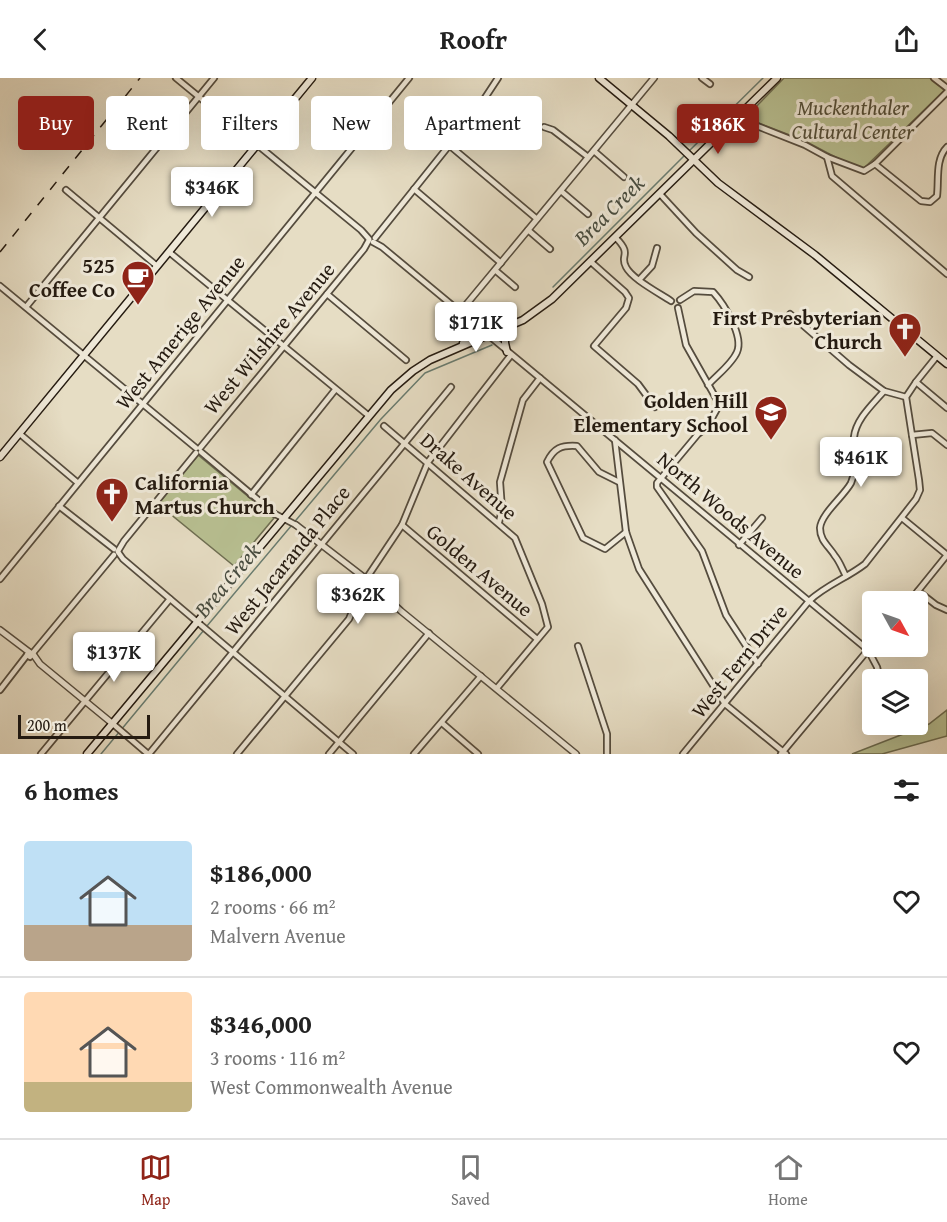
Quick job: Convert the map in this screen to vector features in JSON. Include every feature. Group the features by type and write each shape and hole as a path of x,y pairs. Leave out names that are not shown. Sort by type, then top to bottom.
{"main road":[{"path":"297,96 312,78"},
{"path":"599,78 684,149 718,183 814,255 947,364"},
{"path":"87,754 200,624 283,519 387,395 412,371 430,360 522,320 561,292 692,159 742,114 777,78"},
{"path":"0,457 253,150"},
{"path":"456,349 471,336 469,319"},
{"path":"505,328 504,338 509,353"}],"street":[{"name":"North Woods Avenue","path":"176,78 201,100"},
{"path":"26,307 214,78"},
{"name":"West Amerige Avenue","path":"0,579 409,78"},
{"path":"460,312 654,78"},
{"path":"702,78 710,84"},
{"path":"742,114 752,124 805,145 860,171 868,170 947,90 934,78"},
{"name":"West Wilshire Avenue","path":"485,96 495,79"},
{"path":"544,127 553,130 588,157"},
{"path":"875,164 921,201 930,202 937,196 940,160 947,147"},
{"name":"North Woods Avenue","path":"261,150 382,247 738,545 862,645"},
{"name":"West Wilshire Avenue","path":"0,690 445,150"},
{"path":"455,150 537,219"},
{"path":"594,151 624,177"},
{"path":"827,157 832,176 947,274"},
{"path":"414,189 501,263"},
{"path":"66,190 158,266"},
{"path":"561,191 588,214"},
{"path":"660,194 696,233 737,270 749,277"},
{"path":"528,230 550,249"},
{"path":"616,238 625,248 626,268 639,280 671,301"},
{"path":"639,280 652,266 657,248"},
{"path":"169,252 369,416"},
{"path":"591,262 625,291 629,298 626,308 594,346 638,384 655,407"},
{"path":"495,270 515,287"},
{"path":"0,286 251,495 322,544 366,579 576,754"},
{"path":"680,300 694,291 713,292 724,305 740,342 737,354 708,385"},
{"path":"327,294 406,360"},
{"path":"678,308 686,345 717,400 717,409 707,427 698,434 657,487 702,551 726,615 758,664"},
{"path":"790,314 793,319 849,365 884,391 906,397 937,356"},
{"path":"237,754 349,619 366,579 402,525 428,462 509,353"},
{"path":"499,522 502,510 500,482 524,400 540,378"},
{"path":"916,382 947,408"},
{"name":"West Jacaranda Place","path":"149,754 451,387"},
{"path":"251,495 336,390"},
{"path":"846,576 834,554 822,539 820,529 825,517 846,492 853,479 856,429 861,419 884,391"},
{"name":"West Fern Drive","path":"683,754 809,601 823,588 865,564 902,518 920,490 906,397"},
{"name":"Drake Avenue","path":"384,426 515,538 542,604 548,627 537,639"},
{"path":"912,435 932,433 947,445"},
{"path":"20,434 78,483"},
{"path":"615,440 626,532 639,569 724,704 784,753 862,657"},
{"path":"619,482 599,472 577,446 564,445 553,451 547,462 583,538 605,549 626,532"},
{"path":"59,506 353,754"},
{"path":"738,545 762,518"},
{"path":"902,518 947,555 918,591"},
{"name":"Golden Avenue","path":"402,525 537,639"},
{"path":"41,754 170,599"},
{"path":"928,599 947,610"},
{"path":"0,630 8,639 30,654 149,754"},
{"path":"329,754 429,633"},
{"path":"497,688 537,639"},
{"path":"578,646 607,734 607,754"},
{"path":"414,754 482,676"},
{"path":"442,723 478,754"}],"green space":[{"name":"Muckenthaler Cultural Center","path":"784,78 930,78 945,90 863,169 805,141 751,120 748,115"},
{"path":"198,455 274,518 234,566 158,504"},
{"path":"947,710 947,736 882,754 852,754 901,735 928,735 929,724"}],"waterway":[{"name":"Brea Creek","path":"688,152 763,78"},
{"name":"Brea Creek","path":"553,287 684,156"},
{"name":"Brea Creek","path":"207,626 381,419 425,373 492,345"},
{"name":"Brea Creek","path":"101,754 204,630"}],"railway":[{"path":"0,252 140,78"}],"place":[{"name":"525 Coffee Co","path":"138,306"},
{"name":"First Presbyterian Church","path":"905,358"},
{"name":"Golden Hill Elementary School","path":"771,441"},
{"name":"California Martus Church","path":"112,523"}]}
